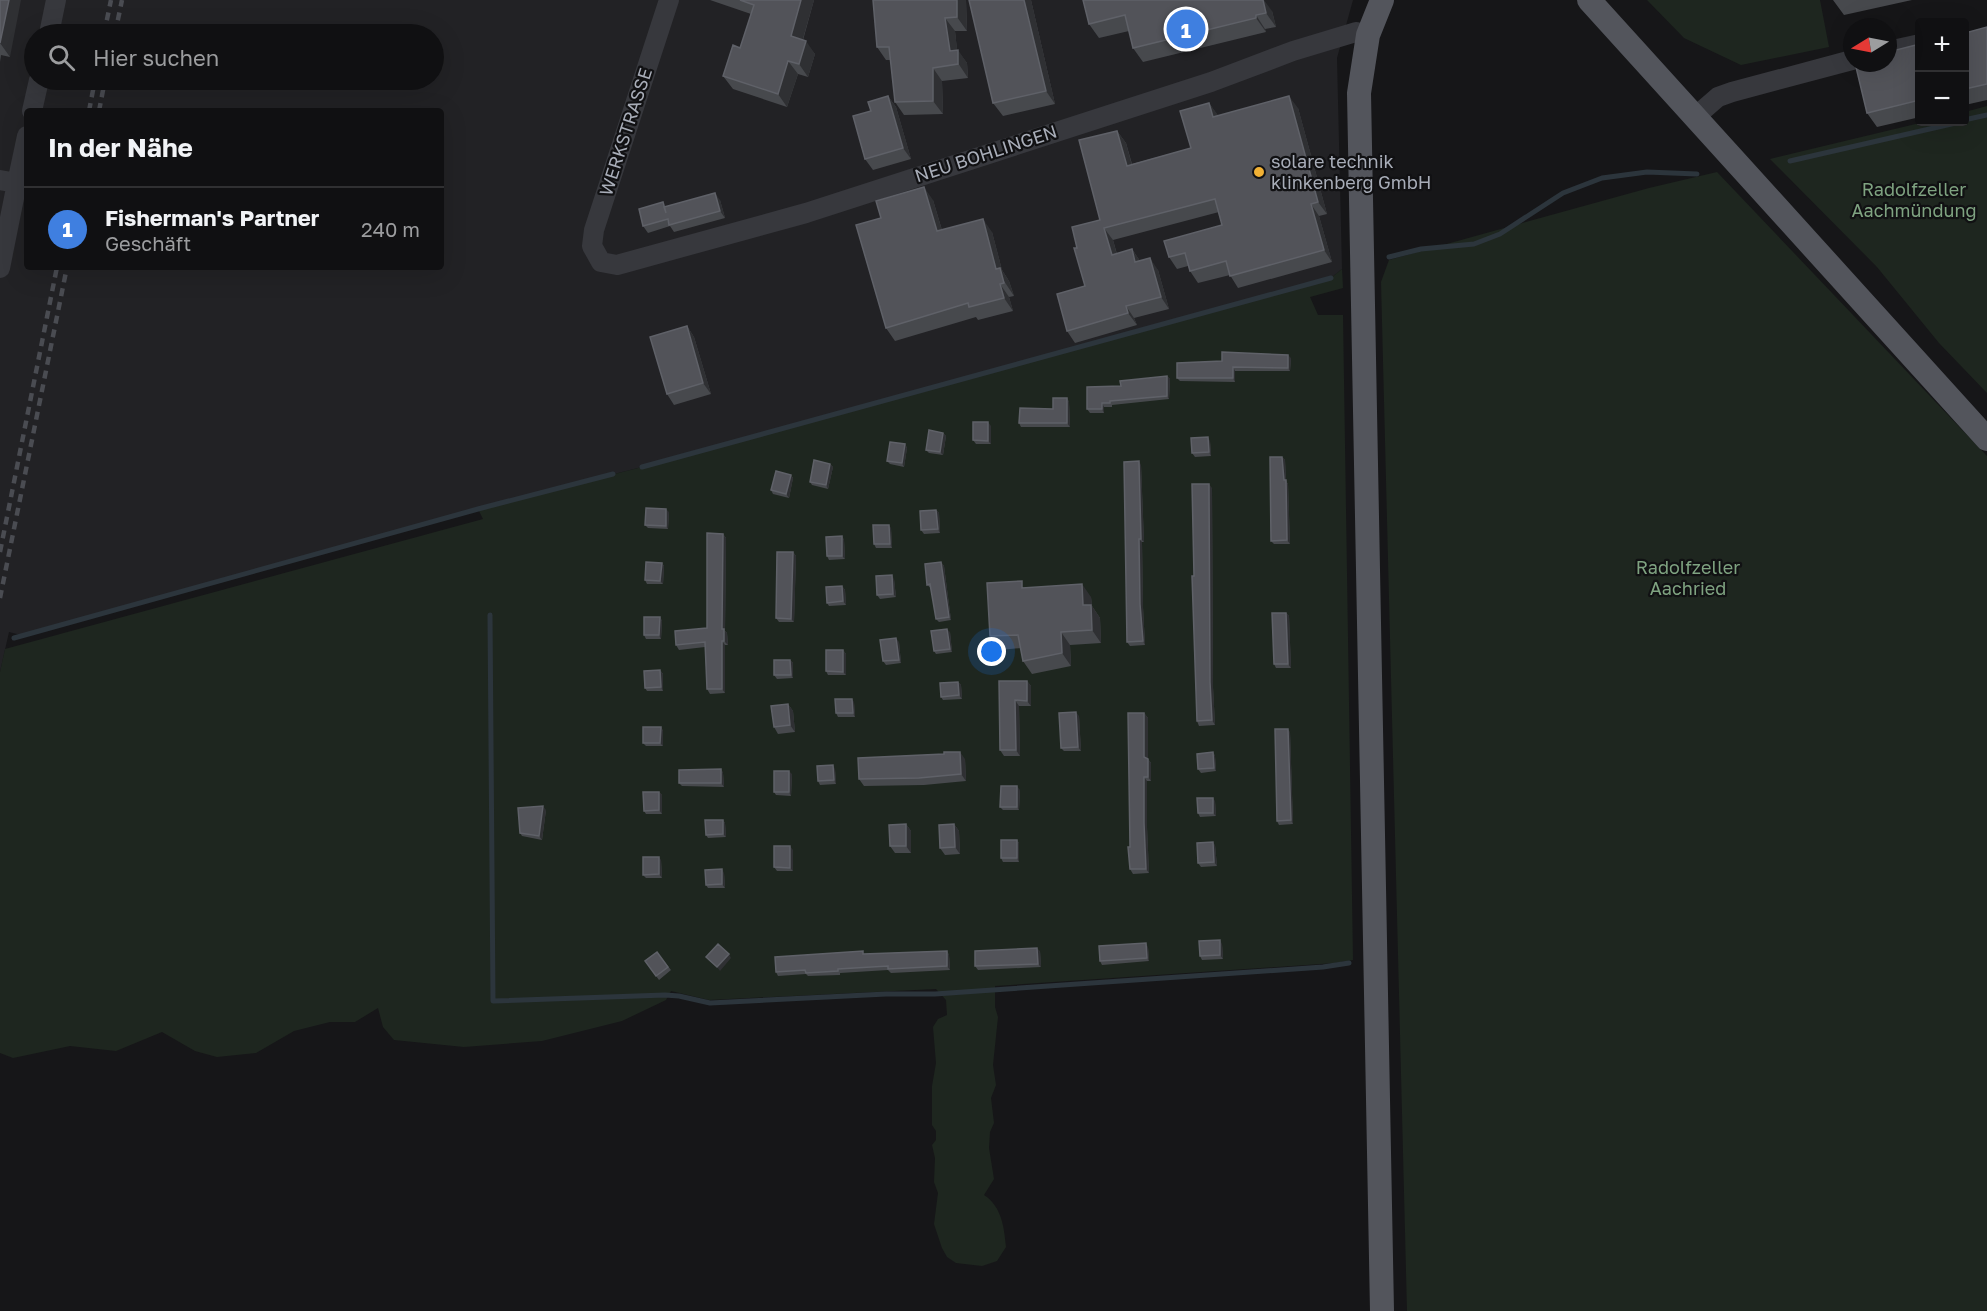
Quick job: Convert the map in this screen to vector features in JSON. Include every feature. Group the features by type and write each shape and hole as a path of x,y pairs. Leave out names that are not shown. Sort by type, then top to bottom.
{"main road":[{"path":"1382,0 1368,35 1359,93 1382,1311"},
{"path":"1589,0 1987,439"}],"street":[{"path":"51,24 56,0"},
{"name":"WERKSTRASSE","path":"601,262 592,246 594,230 669,0"},
{"name":"NEU BOHLINGEN","path":"601,262 617,266 806,213 1211,81 1293,51 1356,32 1368,35"},
{"path":"1897,49 1915,45"},
{"path":"1695,117 1718,97 1843,62"},
{"path":"33,108 37,90"},
{"path":"0,268 8,182 24,143"}],"shaded area":[{"path":"0,0 1353,0 1337,58 1342,269 1331,278 21,635 9,632 0,672"}],"green space":[{"path":"1647,0 1820,0 1829,47 1741,65 1684,38"},
{"name":"Radolfzeller Aachmündung","path":"1987,106 1987,393 1939,343 1877,267 1770,159 1915,124 1915,126 1969,126 1969,111"},
{"name":"Radolfzeller Aachried","path":"1717,172 1987,456 1987,1311 1407,1311 1381,282 1389,260 1649,188"},
{"path":"1342,269 1343,288 1310,297 1318,315 1343,315 1353,960 995,986 995,1007 998,1017 993,1065 996,1085 991,1098 994,1123 990,1132 989,1148 994,1179 984,1195 995,1205 1003,1225 1006,1247 997,1261 982,1266 956,1263 947,1257 934,1224 938,1193 934,1182 935,1158 932,1145 936,1140 936,1131 932,1125 932,1086 936,1063 933,1027 938,1019 947,1015 946,1000 936,989 709,1000 671,991 666,1000 622,1021 542,1041 464,1047 394,1040 383,1027 378,1008 355,1022 330,1022 294,1031 256,1053 217,1057 195,1051 162,1032 116,1051 70,1046 13,1058 0,1053 0,672 5,649 483,519 478,509 642,467 1331,278"}],"building":[{"path":"0,0 9,0 0,43"},
{"path":"740,0 801,0 791,36 806,41 799,64 788,61 778,94 723,76 733,45 740,48 754,5"},
{"path":"873,0 957,0 957,17 945,18 950,51 958,50 958,64 933,68 933,101 895,102 889,47 877,47"},
{"path":"969,0 1024,0 1046,91 993,103"},
{"path":"1083,0 1263,0 1266,13 1256,15 1256,18 1133,48 1125,15 1089,24"},
{"path":"1987,27 1987,84 1969,88 1969,72 1969,32"},
{"path":"1915,45 1915,101 1867,113 1857,72 1897,72 1897,50"},
{"path":"888,96 903,148 865,159 853,116 871,111 868,102"},
{"path":"1289,96 1318,202 1311,204 1324,250 1230,276 1226,261 1190,271 1185,253 1169,257 1164,241 1222,225 1215,199 1104,228 1112,255 1132,249 1135,262 1150,258 1161,297 1126,306 1128,313 1067,331 1057,294 1085,286 1074,248 1077,248 1072,227 1100,220 1079,140 1117,131 1127,166 1191,148 1180,111 1209,103 1213,117"},
{"path":"924,187 937,231 983,219 996,269 1000,268 1004,283 1000,284 1004,298 969,307 968,303 886,328 856,225 881,218 876,201"},
{"path":"715,193 720,211 669,225 668,219 643,226 639,209 663,202 664,207"},
{"path":"687,326 703,383 667,394 650,337"},
{"path":"1222,352 1288,355 1288,368 1233,367 1233,378 1177,378 1177,363 1222,361"},
{"path":"1167,376 1167,396 1110,401 1110,403 1102,403 1102,409 1087,409 1087,387 1121,386 1120,381"},
{"path":"1053,398 1067,398 1067,423 1019,423 1020,408 1053,409"},
{"path":"973,422 988,422 988,441 973,440"},
{"path":"929,430 943,433 940,452 926,450"},
{"path":"1208,437 1209,452 1192,453 1191,438"},
{"path":"890,442 905,444 902,463 887,461"},
{"path":"1270,457 1282,457 1284,480 1286,480 1287,540 1271,541"},
{"path":"814,460 830,464 826,485 810,482"},
{"path":"1139,461 1140,604 1143,641 1127,642 1124,462"},
{"path":"776,471 791,475 786,494 771,490"},
{"path":"1192,484 1209,484 1212,720 1197,721 1192,576 1194,576"},
{"path":"646,508 666,509 666,526 645,525"},
{"path":"936,510 938,529 921,530 920,511"},
{"path":"873,525 889,525 890,544 874,544"},
{"path":"707,533 723,534 722,689 707,689 705,642 676,645 675,631 707,628"},
{"path":"842,536 842,556 827,556 826,537"},
{"path":"777,552 793,552 791,619 776,618"},
{"path":"646,562 662,563 660,581 645,580"},
{"path":"941,562 949,617 936,619 930,584 927,585 925,564"},
{"path":"892,575 893,594 877,595 876,576"},
{"path":"1022,581 1022,588 1082,584 1083,605 1091,605 1092,630 1061,632 1062,653 1023,661 1018,635 990,636 987,583"},
{"path":"842,586 843,601 827,603 826,587"},
{"path":"1272,613 1286,613 1288,664 1274,664"},
{"path":"644,617 660,617 659,635 644,635"},
{"path":"947,629 950,649 934,651 931,631"},
{"path":"896,638 899,660 883,661 880,640"},
{"path":"826,650 843,650 843,672 826,671"},
{"path":"774,660 790,660 791,675 774,675"},
{"path":"660,670 661,687 645,688 644,671"},
{"path":"999,681 1027,681 1027,701 1015,700 1016,750 1000,750"},
{"path":"958,682 959,695 941,697 940,683"},
{"path":"835,699 852,699 853,713 836,713"},
{"path":"788,704 790,725 774,727 771,706"},
{"path":"1076,712 1078,747 1061,748 1059,713"},
{"path":"1128,713 1144,713 1144,757 1148,759 1148,777 1144,777 1146,869 1130,869"},
{"path":"643,727 661,727 660,743 643,743"},
{"path":"1275,729 1288,729 1291,820 1277,821"},
{"path":"944,752 960,752 961,774 919,778 859,779 858,758 944,754"},
{"path":"1213,752 1214,768 1198,769 1197,754"},
{"path":"833,765 834,780 818,781 817,766"},
{"path":"721,769 721,783 679,783 679,770"},
{"path":"774,771 789,771 789,792 774,792"},
{"path":"1001,786 1017,786 1017,807 1000,807"},
{"path":"643,792 659,792 659,810 644,811"},
{"path":"1197,798 1213,798 1213,813 1198,813"},
{"path":"543,806 539,836 520,833 518,808"},
{"path":"705,820 723,820 723,834 706,835"},
{"path":"906,824 906,846 890,846 889,825"},
{"path":"954,824 955,847 940,848 939,825"},
{"path":"1001,840 1017,840 1017,858 1001,858"},
{"path":"1213,842 1214,862 1198,863 1197,843"},
{"path":"774,846 790,846 790,868 774,867"},
{"path":"643,857 659,857 659,874 643,875"},
{"path":"722,869 722,884 706,885 705,870"},
{"path":"1220,940 1220,955 1200,956 1199,941"},
{"path":"1146,943 1147,958 1100,961 1099,946"},
{"path":"718,944 729,954 717,967 706,957"},
{"path":"1037,948 1038,964 975,966 975,951"},
{"path":"863,951 863,954 947,951 947,966 888,969 888,966 806,973 805,970 776,972 775,957"},
{"path":"657,952 668,967 656,976 645,961"}],"waterway":[{"path":"1969,119 1987,115"},
{"path":"1790,161 1943,126"},
{"path":"1389,257 1421,249 1474,244 1500,234 1563,193 1602,178 1647,172 1697,174"},
{"path":"642,467 1331,278"},
{"path":"14,638 478,509 613,474"},
{"path":"490,615 493,1001 665,995 710,1003 886,994 935,994 1323,967 1349,963"}],"railway":[{"path":"106,24 111,0"},
{"path":"117,24 122,0"},
{"path":"90,108 93,90"},
{"path":"100,108 103,90"},
{"path":"0,552 56,270"},
{"path":"0,598 66,270"}],"place":[{"name":"Fisherman's Partner","path":"1186,29"},
{"name":"solare technik klinkenberg GmbH","path":"1259,172"}]}
